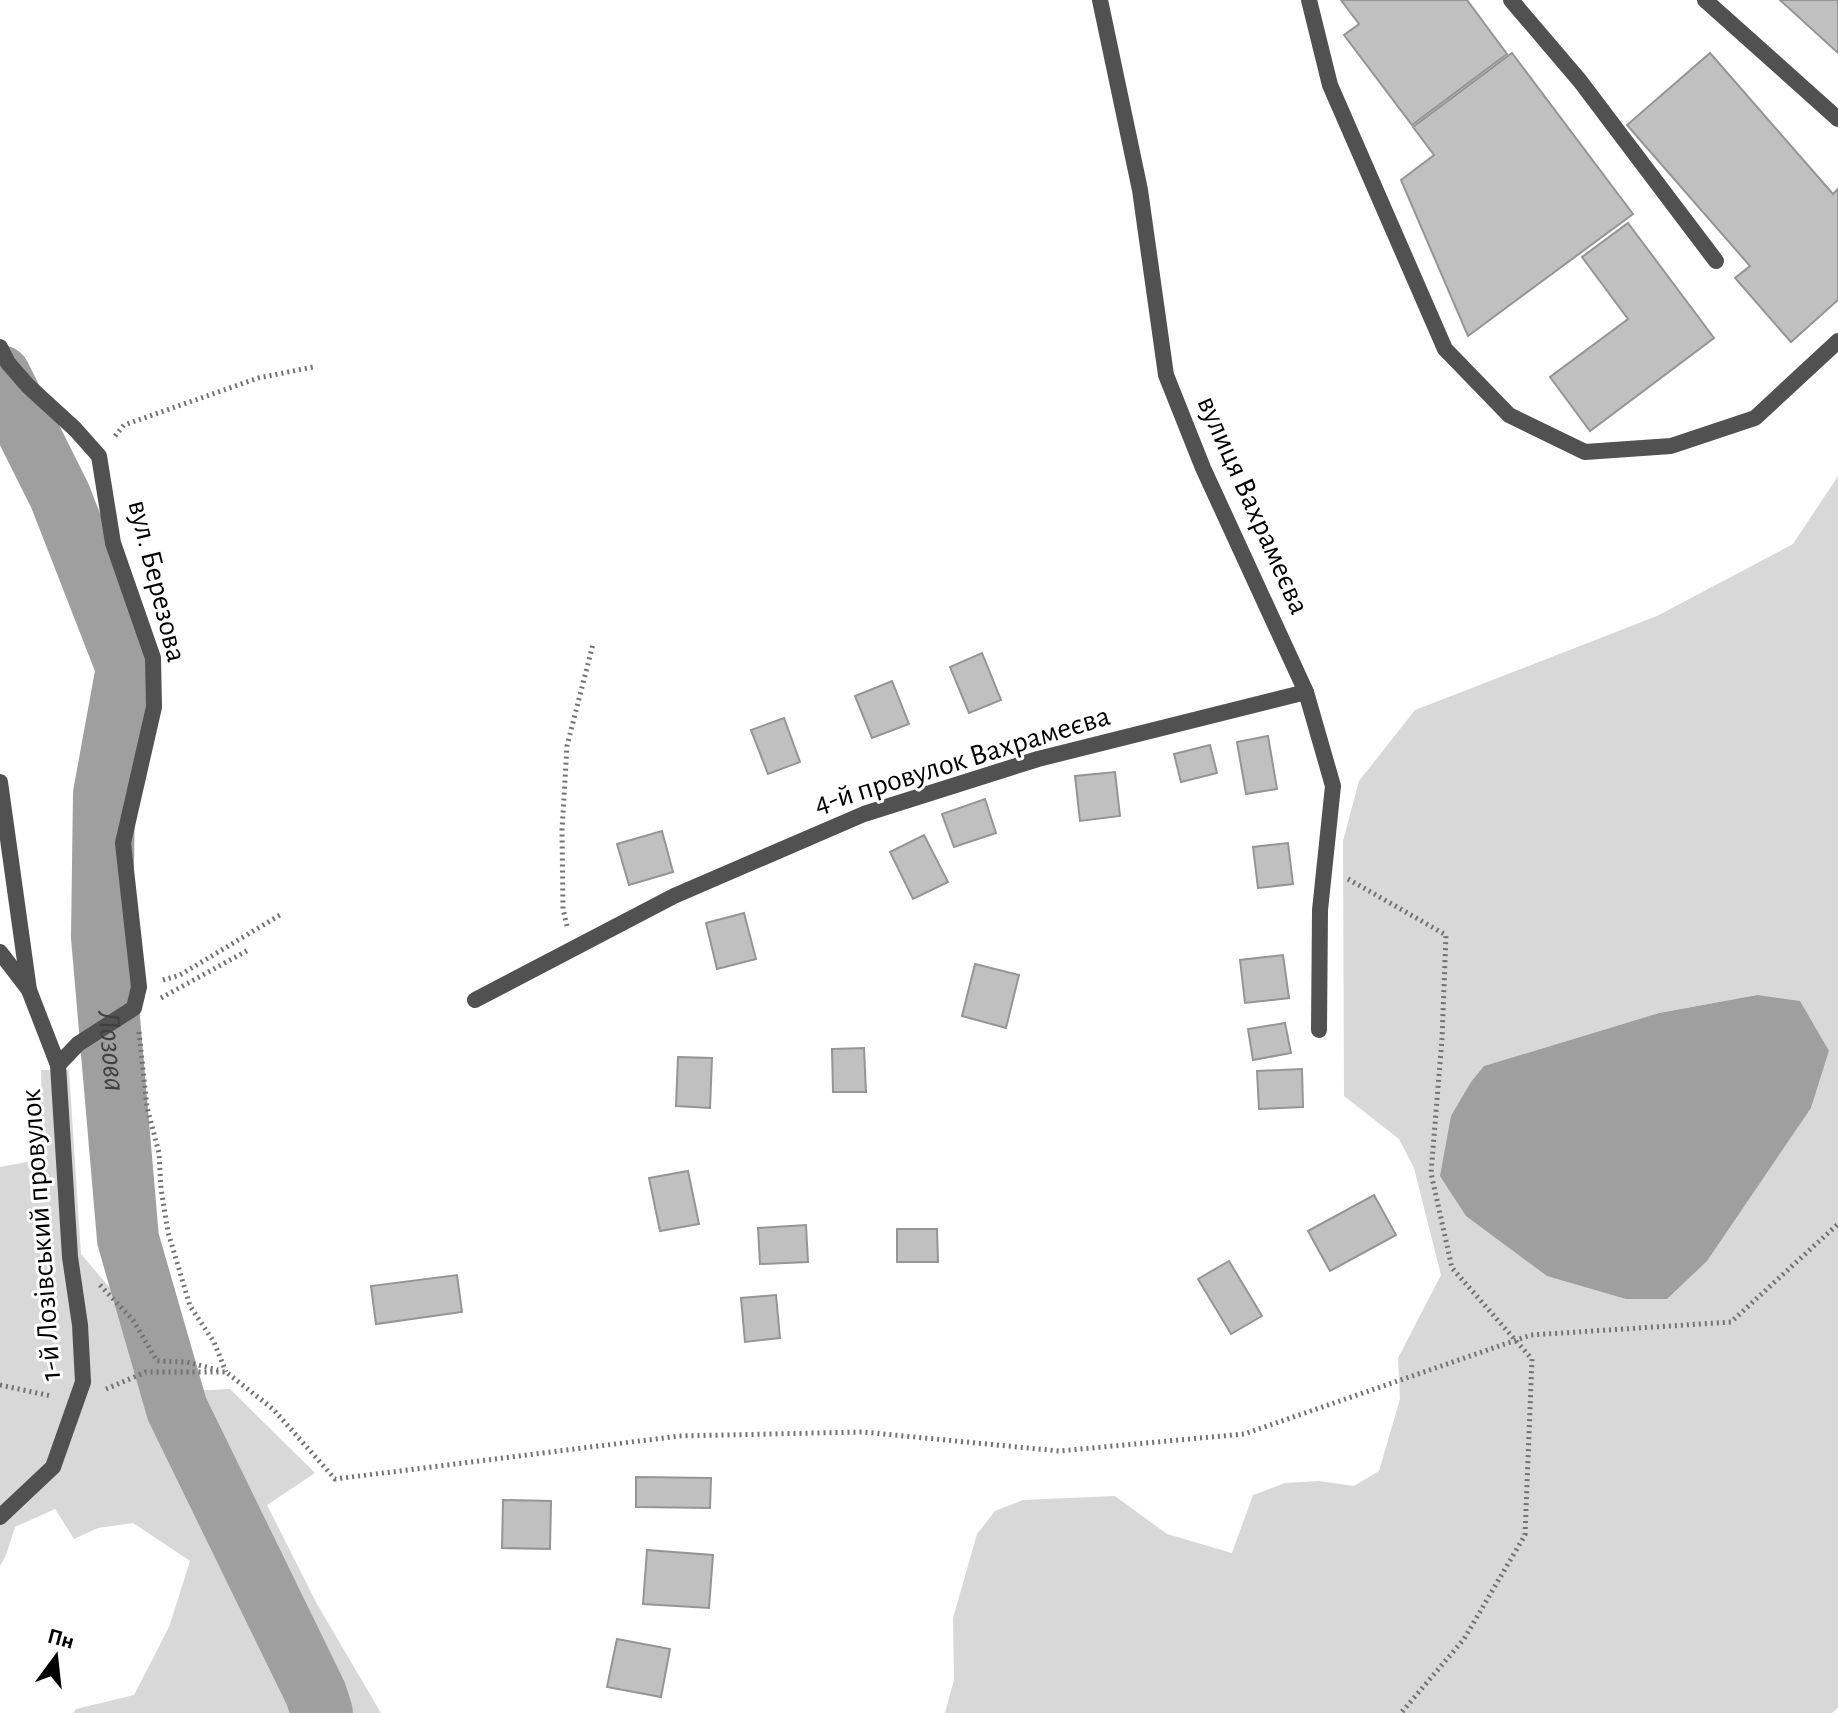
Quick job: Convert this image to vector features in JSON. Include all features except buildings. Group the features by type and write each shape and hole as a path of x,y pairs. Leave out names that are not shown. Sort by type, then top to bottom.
{"street":[{"name":"вулиця Вахрамеєва","path":"1100,0 1140,190 1166,375 1203,468 1306,692 1333,786 1320,910 1319,1030"},
{"path":"1309,0 1330,85 1445,349 1509,415 1585,452 1671,446 1755,418 1838,341"},
{"path":"1511,0 1580,81 1716,261"},
{"path":"1705,0 1838,119"},
{"path":"0,347 18,375 99,456"},
{"name":"вул. Березова","path":"99,456 113,543 153,658 154,707 123,843 139,987 128,1013"},
{"name":"4-й провулок Вахрамеєва","path":"475,1000 674,896 864,814 1038,759 1306,692"},
{"path":"0,782 29,990"},
{"path":"0,952 29,990"},
{"name":"1-й Лозівський провулок","path":"0,1517 53,1467 83,1382 80,1325 70,1257 58,1065 29,990"},
{"path":"58,1065 78,1044 128,1013"}],"path":[{"path":"99,456 124,425 258,378 313,367"},
{"path":"573,951 563,909 562,830 567,746 593,644"},
{"path":"1324,866 1446,935 1442,1039 1431,1173 1452,1268 1532,1359 1525,1535 1464,1639 1401,1713"},
{"path":"139,987 180,975 280,915"},
{"path":"226,1372 214,1342 190,1306 168,1232 159,1153 147,1107 142,1050 128,1013 250,949"},
{"path":"70,1257 133,1320 157,1361 178,1361 226,1372 273,1409 335,1479 679,1436 863,1432 1059,1451 1244,1434 1531,1335 1731,1322 1838,1224"},
{"path":"0,1385 76,1402 146,1372 226,1372"}],"shaded area":[{"path":"1838,476 1838,1708 1832,1713 945,1713 954,1680 953,1618 977,1534 995,1511 1023,1500 1115,1496 1167,1534 1232,1553 1253,1495 1285,1483 1319,1481 1354,1486 1379,1471 1400,1399 1398,1358 1441,1275 1414,1168 1399,1139 1344,1096 1343,841 1359,781 1415,710 1657,616 1793,544","holes":["1757,995 1829,1051 1811,1108 1764,1176 1485,1066 1659,1013"]},
{"path":"1757,995 1800,1001 1829,1051 1811,1108 1707,1261 1667,1299 1626,1299 1547,1276 1466,1216 1440,1176 1451,1116 1484,1066 1659,1013"},
{"path":"41,1070 69,1070 81,1254 144,1328 152,1383 188,1391 230,1389 315,1473 267,1505 317,1604 381,1713 73,1713 76,1709 134,1695 169,1627 190,1561 133,1523 98,1528 74,1539 55,1509 15,1527 0,1566 0,1167 37,1160 42,1125"}],"waterway":[{"name":"Лозова","path":"0,376 60,496 127,668 104,794 102,937 128,1239 177,1409 316,1694 322,1713"}]}
